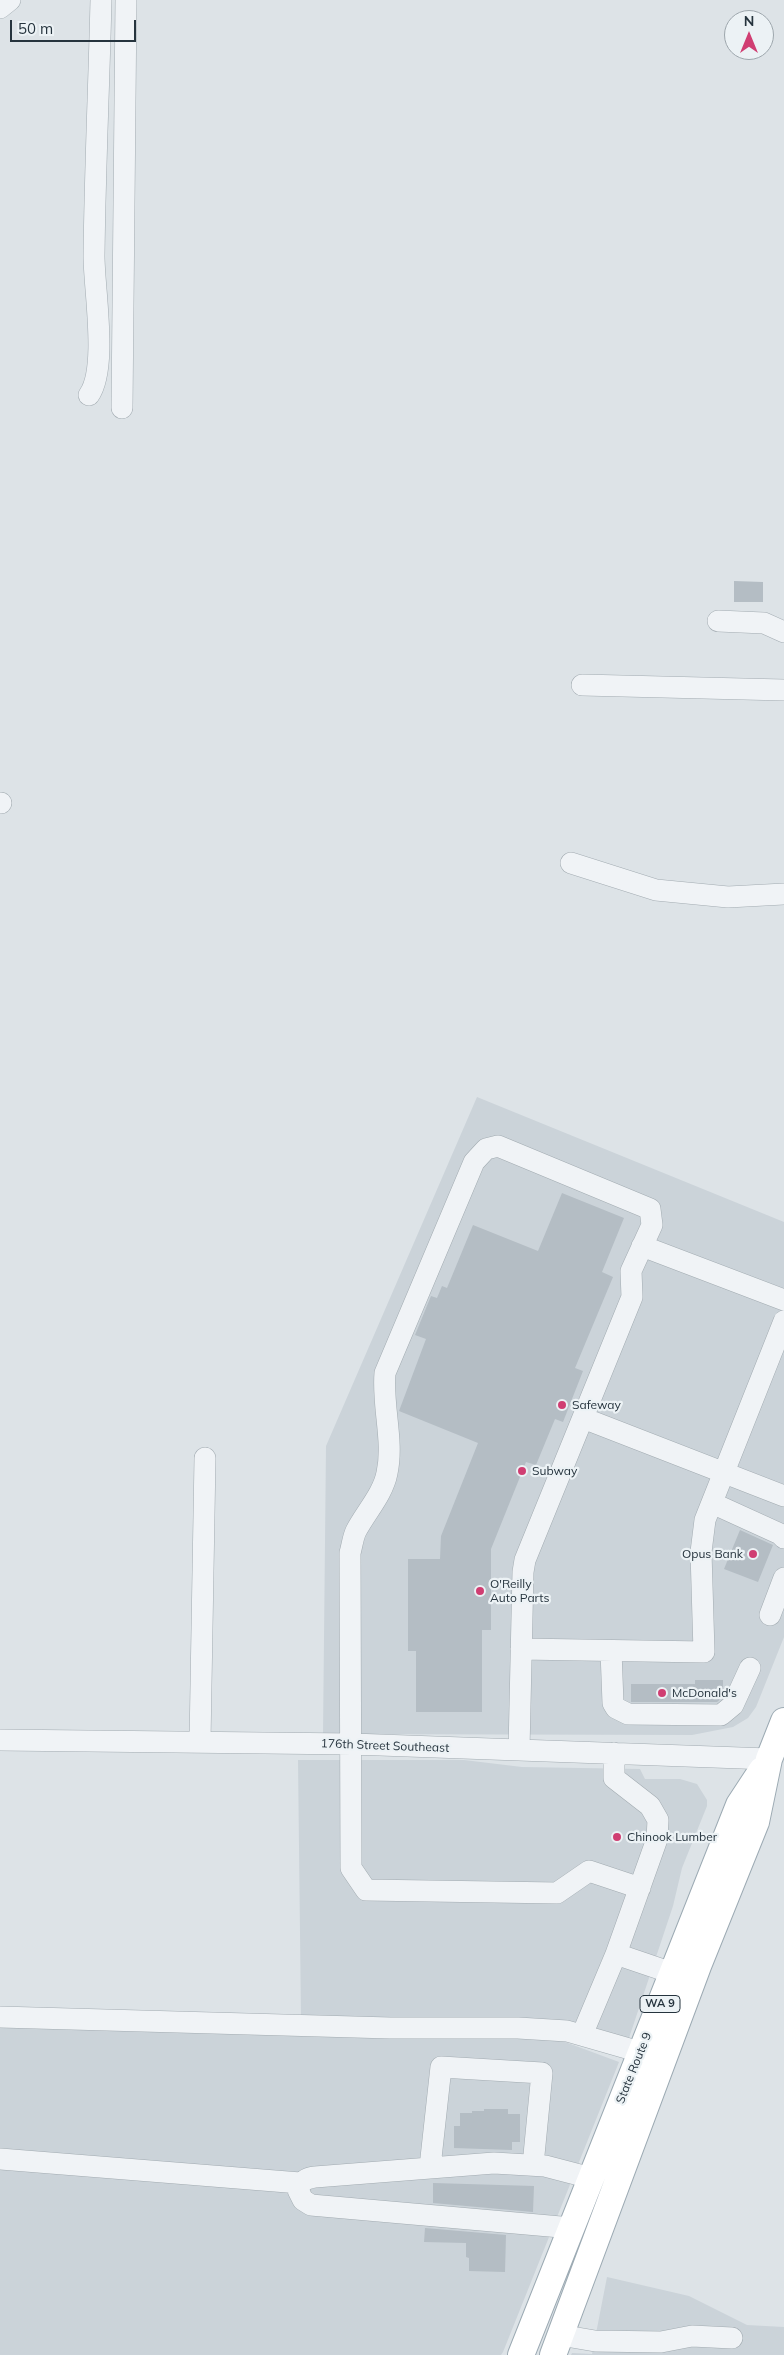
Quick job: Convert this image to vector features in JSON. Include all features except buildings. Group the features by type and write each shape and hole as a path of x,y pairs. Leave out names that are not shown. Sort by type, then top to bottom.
{"main road":[{"name":"State Route 9","path":"557,2345 695,1975 756,1822 769,1759 784,1722"},
{"name":"State Route 9","path":"521,2355 739,1805 769,1759"}],"street":[{"path":"0,8 10,0"},
{"path":"89,395 92,390 98,362 99,324 94,257 101,0"},
{"path":"122,408 126,0"},
{"path":"718,621 764,623 784,632"},
{"path":"582,685 784,690"},
{"path":"571,863 656,890 728,897 784,894"},
{"path":"519,1750 522,1572 525,1560 632,1297 631,1271 652,1225 650,1210 498,1146 486,1149 474,1162 385,1373 384,1388 389,1460 387,1475 368,1514 356,1532 350,1553 352,1744 350,1868 366,1890 557,1893 589,1871 640,1888"},
{"path":"642,1246 784,1300"},
{"path":"521,1649 704,1652 701,1536 725,1473 776,1363 784,1320"},
{"path":"583,1418 784,1496"},
{"path":"200,1742 205,1458"},
{"path":"712,1503 780,1534 784,1538"},
{"path":"770,1615 784,1578"},
{"path":"611,1651 613,1703 616,1708 628,1714 721,1715 733,1705 750,1668"},
{"name":"176th Street Southeast","path":"0,1740 352,1744 769,1759"},
{"path":"582,2035 616,1954 658,1839 658,1820 650,1806 614,1778 614,1753"},
{"path":"616,1954 672,1973"},
{"path":"0,2017 390,2028 518,2028 567,2031 640,2052"},
{"path":"430,2167 441,2067 542,2073 533,2165"},
{"path":"0,2159 300,2183 315,2176 494,2163 533,2165 591,2178"},
{"path":"300,2183 298,2190 303,2200 311,2205 572,2228"},
{"path":"557,2345 595,2341 661,2342 690,2328 732,2338"}],"shaded area":[{"path":"477,1097 784,1222 784,1637 756,1707 748,1718 733,1727 692,1735 323,1734 326,1446"},
{"path":"298,1760 464,1760 522,1767 640,1769 645,1779 680,1779 697,1784 707,1800 707,1806 682,1868 673,1906 628,2041 557,2039 619,2062 503,2352 501,2355 0,2355 0,2014 301,2019"},
{"path":"607,2277 689,2296 747,2325 784,2327 784,2355 571,2355 572,2353 592,2354"}],"place":[{"name":"Safeway","path":"562,1405"},
{"name":"Subway","path":"522,1471"},
{"name":"Opus Bank","path":"753,1554"},
{"name":"O'Reilly Auto Parts","path":"480,1591"},
{"name":"McDonald's","path":"662,1693"},
{"name":"Chinook Lumber","path":"617,1837"}]}
